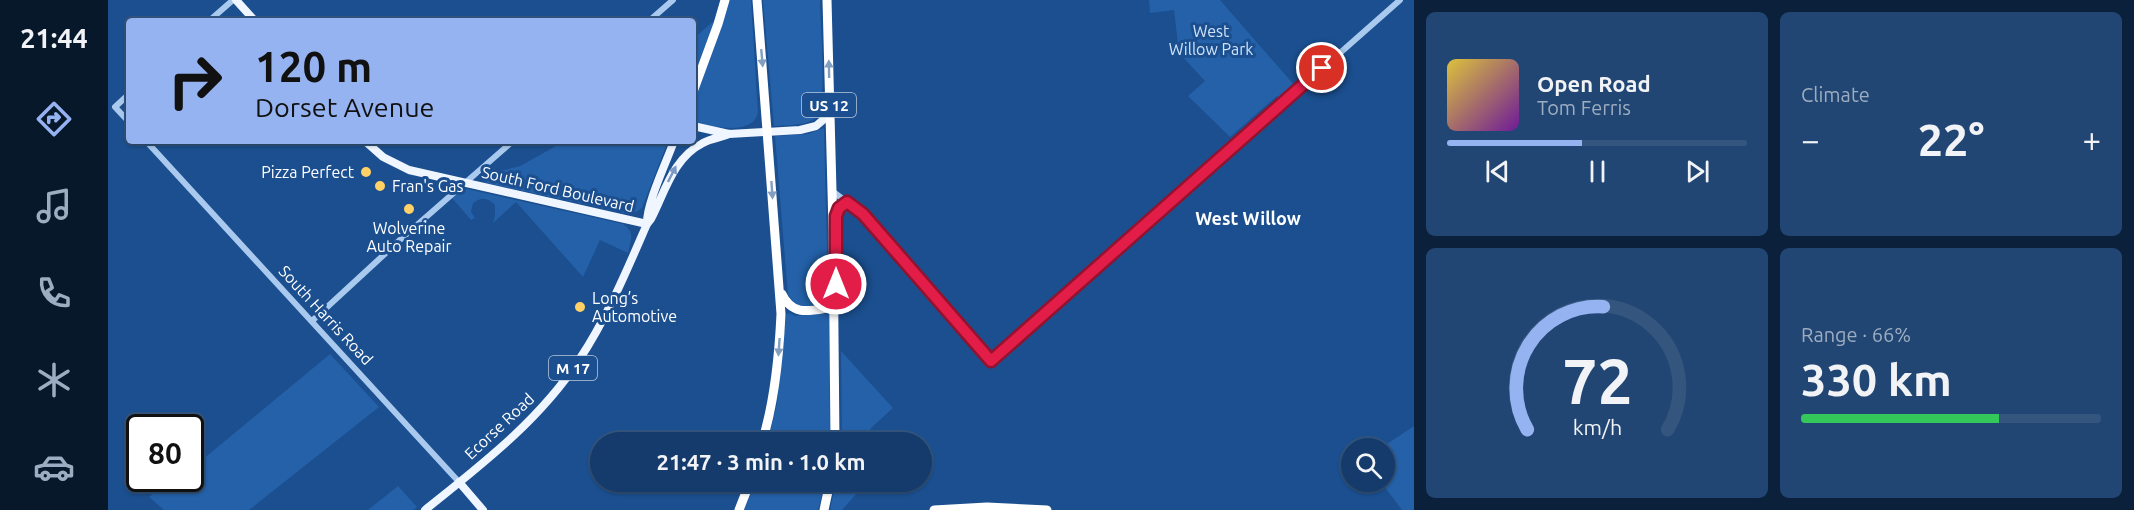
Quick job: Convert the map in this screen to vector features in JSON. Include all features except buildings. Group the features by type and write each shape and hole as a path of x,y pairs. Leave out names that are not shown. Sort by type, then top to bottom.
{"highway":[{"path":"696,84 725,0"},
{"path":"757,0 780,289 780,348 774,393 764,432"},
{"name":"US 12","path":"827,0 835,432"},
{"path":"833,290 836,284 836,216 839,208 849,203"},
{"path":"780,289 786,302 794,309 805,311 834,307"},
{"path":"739,510 746,492"},
{"path":"824,510 828,492"},
{"path":"934,510 987,507 1047,510"}],"main road":[{"path":"234,0 252,18"},
{"name":"Ecorse Road","path":"425,510 507,443 527,423 579,360 603,320 646,224 651,219 680,161 690,151 703,143 731,135 811,128 821,123 830,114"},
{"name":"Ecorse Road","path":"696,127 731,135"},
{"name":"South Ford Boulevard","path":"368,144 383,157 409,170 646,224"},
{"name":"Ecorse Road","path":"646,224 651,203 674,144"},
{"name":"South Harris Road","path":"459,482 483,510"}],"street":[{"path":"213,18 234,0"},
{"path":"652,18 673,0"},
{"path":"831,190 859,210 991,361 1400,0"},
{"path":"126,97 115,107 126,119"},
{"name":"South Harris Road","path":"149,144 459,482"},
{"path":"312,321 510,144"}],"green space":[{"path":"728,0 751,0 758,113 748,125 730,128 696,123 696,94 714,47"},
{"path":"763,0 820,0 823,63 821,99 819,112 814,119 805,123 774,126"},
{"name":"West Willow Park","path":"1149,0 1220,0 1295,86 1281,100 1277,96 1230,137 1188,96 1205,81 1179,53 1174,10 1150,13"},
{"path":"716,19 696,69 696,36"},
{"path":"824,128 828,292 826,301 819,306 795,306 788,295 775,136 808,134"},
{"path":"560,144 667,144 642,208 628,214 482,180 482,173 490,165 496,172 520,166"},
{"path":"467,189 623,224 631,233 628,253 600,240 583,277 516,202 493,223 495,205 487,199 479,200 473,203 471,212 475,218 471,220 452,198"},
{"path":"789,313 795,316 829,313 830,432 770,432 777,403 786,315"},
{"path":"841,351 893,408 870,429 873,432 842,432"},
{"path":"330,354 379,407 249,510 164,510 149,497 156,492 204,492 204,458"},
{"path":"1414,426 1414,510 1402,510 1388,492 1395,492 1395,439"},
{"path":"398,486 417,507 413,510 368,510"},
{"path":"752,492 822,492 818,510 744,510"},
{"path":"834,492 858,492 842,510 830,510"}],"place":[{"name":"Pizza Perfect","path":"366,172"},
{"name":"Fran's Gas","path":"380,186"},
{"name":"Wolverine Auto Repair","path":"409,209"},
{"name":"Long’s Automotive","path":"580,307"}],"district":[{"name":"West Willow","path":"1248,218"}],"route":[{"path":"836,284 836,216 839,208 847,202 863,214 991,361 1322,68"}]}
